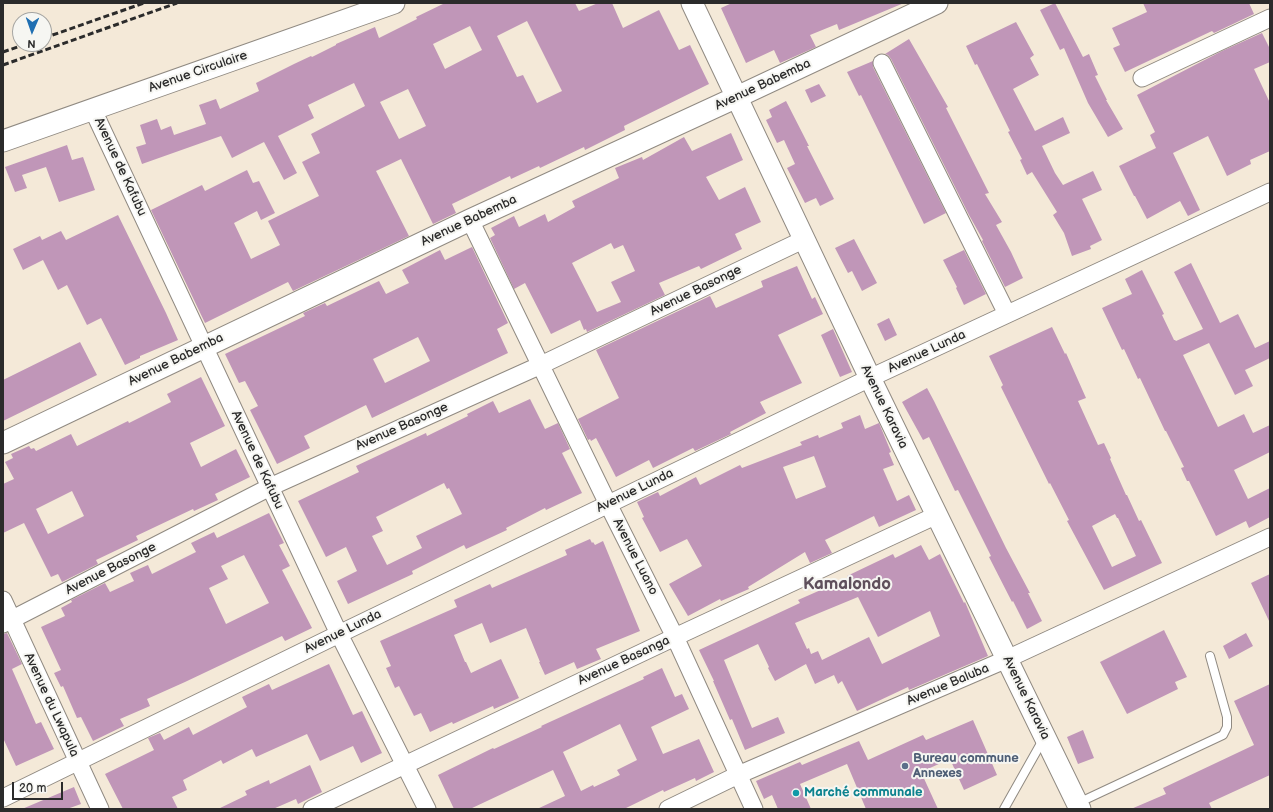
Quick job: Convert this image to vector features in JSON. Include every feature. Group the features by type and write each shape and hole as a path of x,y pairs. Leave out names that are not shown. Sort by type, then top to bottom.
{"street":[{"name":"Avenue Circulaire","path":"3,141 394,3"},
{"name":"Avenue Babemba","path":"3,443 470,220 937,3"},
{"name":"Avenue Karavia","path":"695,4 737,97 870,378 1079,806"},
{"path":"1142,78 1270,18"},
{"path":"882,63 1007,314"},
{"name":"Avenue de Kafubu","path":"93,110 339,634 427,809"},
{"name":"Avenue Lunda","path":"3,798 870,378 1270,192"},
{"name":"Avenue Luano","path":"470,220 608,504 675,637 754,809"},
{"name":"Avenue Basonge","path":"8,622 270,487 541,365 805,239"},
{"name":"Avenue Basanga","path":"312,809 937,515"},
{"name":"Avenue Baluba","path":"668,809 738,775 1007,659 1270,537"},
{"name":"Avenue du Lwapula","path":"3,600 8,622 100,809"}],"lane":[{"path":"1079,806 1223,735 1227,717 1210,656"},
{"path":"1004,809 1045,737"}],"building":[{"path":"445,3 575,3 579,11 598,3 612,3 623,28 659,10 679,50 690,45 709,84 624,126 625,130 585,150 584,147 540,168 539,166 511,179 510,176 452,204 456,213 433,224 401,159 376,171 409,236 293,291 288,282 205,323 151,210 202,185 205,191 247,170 253,183 259,181 275,213 261,220 257,211 234,223 251,259 280,245 268,221 319,196 302,162 320,153 311,134 365,106 354,83 308,105 314,118 278,136 297,173 284,180 264,142 232,158 221,136 142,164 136,147 146,144 140,125 157,119 161,130 171,126 174,135 206,124 199,105 216,99 220,109 259,91 256,83 336,44 375,27 379,38 417,19 416,17","holes":["527,21 562,91 537,103 523,75 517,77 497,36","470,26 482,50 445,69 433,44","408,89 426,126 399,139 380,102"]},
{"path":"732,3 904,3 839,30 837,24 810,35 816,47 780,63 774,50 746,63 721,8"},
{"path":"1055,3 1083,57 1089,54 1098,75 1095,76 1106,100 1123,129 1108,137 1088,103 1064,48 1060,50 1040,10"},
{"path":"1143,3 1249,3 1254,14 1214,33 1212,31 1125,72 1113,48 1120,45 1112,28 1147,12"},
{"path":"1016,22 1034,55 1030,58 1039,75 1013,89 1035,131 1063,117 1070,133 1042,146 1055,173 1063,185 1093,171 1102,190 1082,199 1102,240 1090,246 1091,249 1072,256 1064,233 1053,215 1057,212 1032,172 1027,175 1020,160 1022,159 1008,132 1010,131 977,64 975,65 966,46"},
{"path":"1262,33 1270,49 1270,62 1254,69 1270,103 1270,151 1250,160 1251,164 1227,176 1208,136 1173,153 1200,210 1188,216 1180,201 1147,219 1119,166 1156,148 1150,135 1155,132 1137,95 1222,51"},
{"path":"909,39 948,107 946,108 989,193 985,194 1002,222 996,225 1023,278 1005,287 982,241 983,240 891,59 885,54"},
{"path":"873,61 873,67 946,213 924,224 861,95 859,96 847,72"},
{"path":"819,84 826,96 811,103 805,90"},
{"path":"786,101 834,199 820,206 816,198 805,203 787,168 795,164 784,140 777,143 766,120 772,117 769,110"},
{"path":"731,133 743,160 706,177 719,200 745,187 761,222 735,234 742,249 701,269 699,266 659,283 665,295 587,332 586,329 584,330 580,320 551,334 525,283 514,289 490,238 495,235 491,228 514,216 519,227 545,214 548,222 575,207 572,201 619,178 615,168 642,157 643,160 684,137 692,151","holes":["611,243 614,249 623,245 635,271 611,282 621,302 597,312 572,263"]},
{"path":"67,145 72,160 83,157 95,190 59,202 46,167 22,175 27,188 15,192 5,167"},
{"path":"118,215 178,340 140,356 140,358 125,365 101,318 87,325 67,285 58,290 43,260 23,270 13,249 40,236 42,240 61,231 66,240"},
{"path":"854,239 877,283 862,291 852,271 848,273 835,248"},
{"path":"472,247 508,323 497,329 508,353 372,418 366,405 304,436 310,448 277,464 250,410 258,406 245,381 239,383 225,354 305,316 303,313 325,303 327,306 379,281 386,294 409,283 402,270 440,250 445,260","holes":["418,337 430,361 385,383 373,359"]},
{"path":"964,250 986,294 964,305 956,288 957,287 943,260"},
{"path":"1191,263 1220,323 1238,314 1255,348 1270,341 1270,358 1245,370 1253,386 1235,395 1209,343 1183,355 1218,427 1244,414 1253,433 1270,425 1270,452 1234,470 1248,499 1270,488 1270,517 1249,528 1246,521 1216,536 1189,481 1187,481 1181,468 1184,467 1140,378 1138,379 1124,349 1122,350 1102,308 1132,294 1125,279 1142,270 1164,314 1162,315 1174,340 1176,341 1203,329 1174,272"},
{"path":"797,266 812,299 815,297 823,314 778,335 802,383 760,402 766,413 730,432 731,434 695,451 693,448 653,468 649,460 616,477 596,438 591,441 590,439 588,440 578,419 619,398 596,350 710,296 716,308 763,287 761,281"},
{"path":"889,318 897,335 885,341 877,324"},
{"path":"1052,327 1065,354 1066,353 1086,398 1078,401 1098,445 1104,443 1126,495 1139,521 1141,520 1162,563 1104,590 1067,521 1069,520 1050,483 1049,484 1001,387 1003,385 989,356","holes":["1115,514 1136,556 1112,567 1092,526"]},
{"path":"833,329 852,372 840,377 821,335"},
{"path":"80,342 97,375 3,421 3,380"},
{"path":"201,377 225,426 190,443 201,467 236,449 250,477 215,494 218,500 194,511 193,509 136,536 138,540 96,560 98,564 62,582 58,574 51,577 24,523 3,533 3,484 14,479 5,462 13,458 11,454 29,446 31,449 34,448 36,451 71,434 77,446 128,421 129,423 171,402 167,394","holes":["72,491 84,516 48,534 36,509"]},
{"path":"927,388 1006,548 1030,593 1028,593 1042,621 1027,629 989,557 991,556 958,490 955,491 929,437 923,440 902,402"},
{"path":"530,399 545,429 558,423 570,449 562,453 582,493 546,510 545,508 506,528 507,530 466,549 464,545 412,571 413,574 348,604 337,581 357,571 346,547 326,557 298,501 359,472 356,466 426,433 427,436 468,416 467,414 493,401 499,413","holes":["444,483 447,489 449,488 462,514 416,536 422,548 387,565 372,536 383,531 376,517"]},
{"path":"860,415 865,429 879,423 891,452 889,453 894,465 883,469 897,501 909,495 916,510 879,527 874,516 825,540 832,553 810,563 805,552 748,587 749,589 721,601 720,599 688,616 669,584 702,566 687,539 660,552 642,518 644,517 637,502 658,492 660,496 696,477 700,485 740,465 742,468 802,445 800,442 818,435 819,438 843,428 841,423","holes":["814,456 826,487 796,499 783,467"]},
{"path":"269,513 284,543 279,545 290,566 282,570 312,628 285,641 282,636 147,699 150,706 120,719 124,726 93,741 81,717 77,718 63,686 61,687 54,673 61,670 41,627 65,616 61,608 72,602 71,600 105,583 110,592 134,581 130,573 148,565 152,574 196,552 191,543 214,532 217,538","holes":["244,555 269,603 226,624 209,588 228,579 221,566"]},
{"path":"590,539 595,545 603,541 640,631 596,649 601,659 577,669 574,662 545,675 526,628 490,643 482,623 454,635 471,673 501,659 519,698 494,709 493,706 453,724 452,722 430,732 421,713 414,716 399,686 395,688 386,668 391,666 380,641 457,607 454,600 490,584 492,588 567,555 565,550"},
{"path":"921,545 929,560 940,554 964,603 965,602 988,656 909,690 908,687 857,711 842,681 838,684 834,675 815,684 806,664 775,681 758,644 724,660 752,728 778,717 785,733 745,750 699,650 800,603 798,600 848,578 847,576 893,554 895,558","holes":["858,597 878,637 930,611 940,636 882,664 869,637 822,660 818,651 811,654 809,648 807,649 795,623"]},
{"path":"1270,574 1270,623 1251,583"},
{"path":"1164,630 1187,677 1175,682 1178,689 1127,714 1100,662"},
{"path":"7,633 22,664 12,669 36,724 41,722 54,749 16,766 3,738 3,634"},
{"path":"1246,633 1253,646 1229,659 1223,646"},
{"path":"329,664 353,715 362,711 382,753 361,763 353,746 320,761 307,734 256,757 252,749 223,764 221,760 183,780 187,790 172,797 178,809 123,809 105,774 154,750 148,738 160,733 164,740 189,727 193,735 247,707 242,697 269,684 272,690"},
{"path":"662,668 675,697 682,694 689,709 651,727 663,754 699,739 714,772 696,781 695,778 664,792 663,790 624,809 537,809 565,796 553,770 470,809 454,809 438,775 493,748 494,749 644,679 643,677","holes":["620,724 637,760 617,770 620,775 594,787 593,785 581,791 563,752"]},
{"path":"1270,684 1270,775 1209,803 1212,809 1131,809 1166,794 1163,788 1254,745 1234,701"},
{"path":"973,720 997,775 964,790 950,759 921,772 938,809 866,809 847,764 800,784 811,809 778,809 772,795 764,799 756,781 800,762 802,765 859,741 868,760 923,735 926,740"},
{"path":"1083,730 1094,758 1078,764 1067,737"},
{"path":"310,765 322,792 298,804 296,799 273,809 218,809 247,795 245,791 269,780 270,784"},
{"path":"74,787 81,804 67,809 22,809"}],"railway":[{"path":"52,35 144,3"},
{"path":"3,65 177,3"},
{"path":"3,52 12,49"}],"place":[{"name":"Bureau commune Annexes","path":"905,766"},
{"name":"Marché communale","path":"796,793"}],"district":[{"name":"Kamalondo","path":"847,585"}]}
